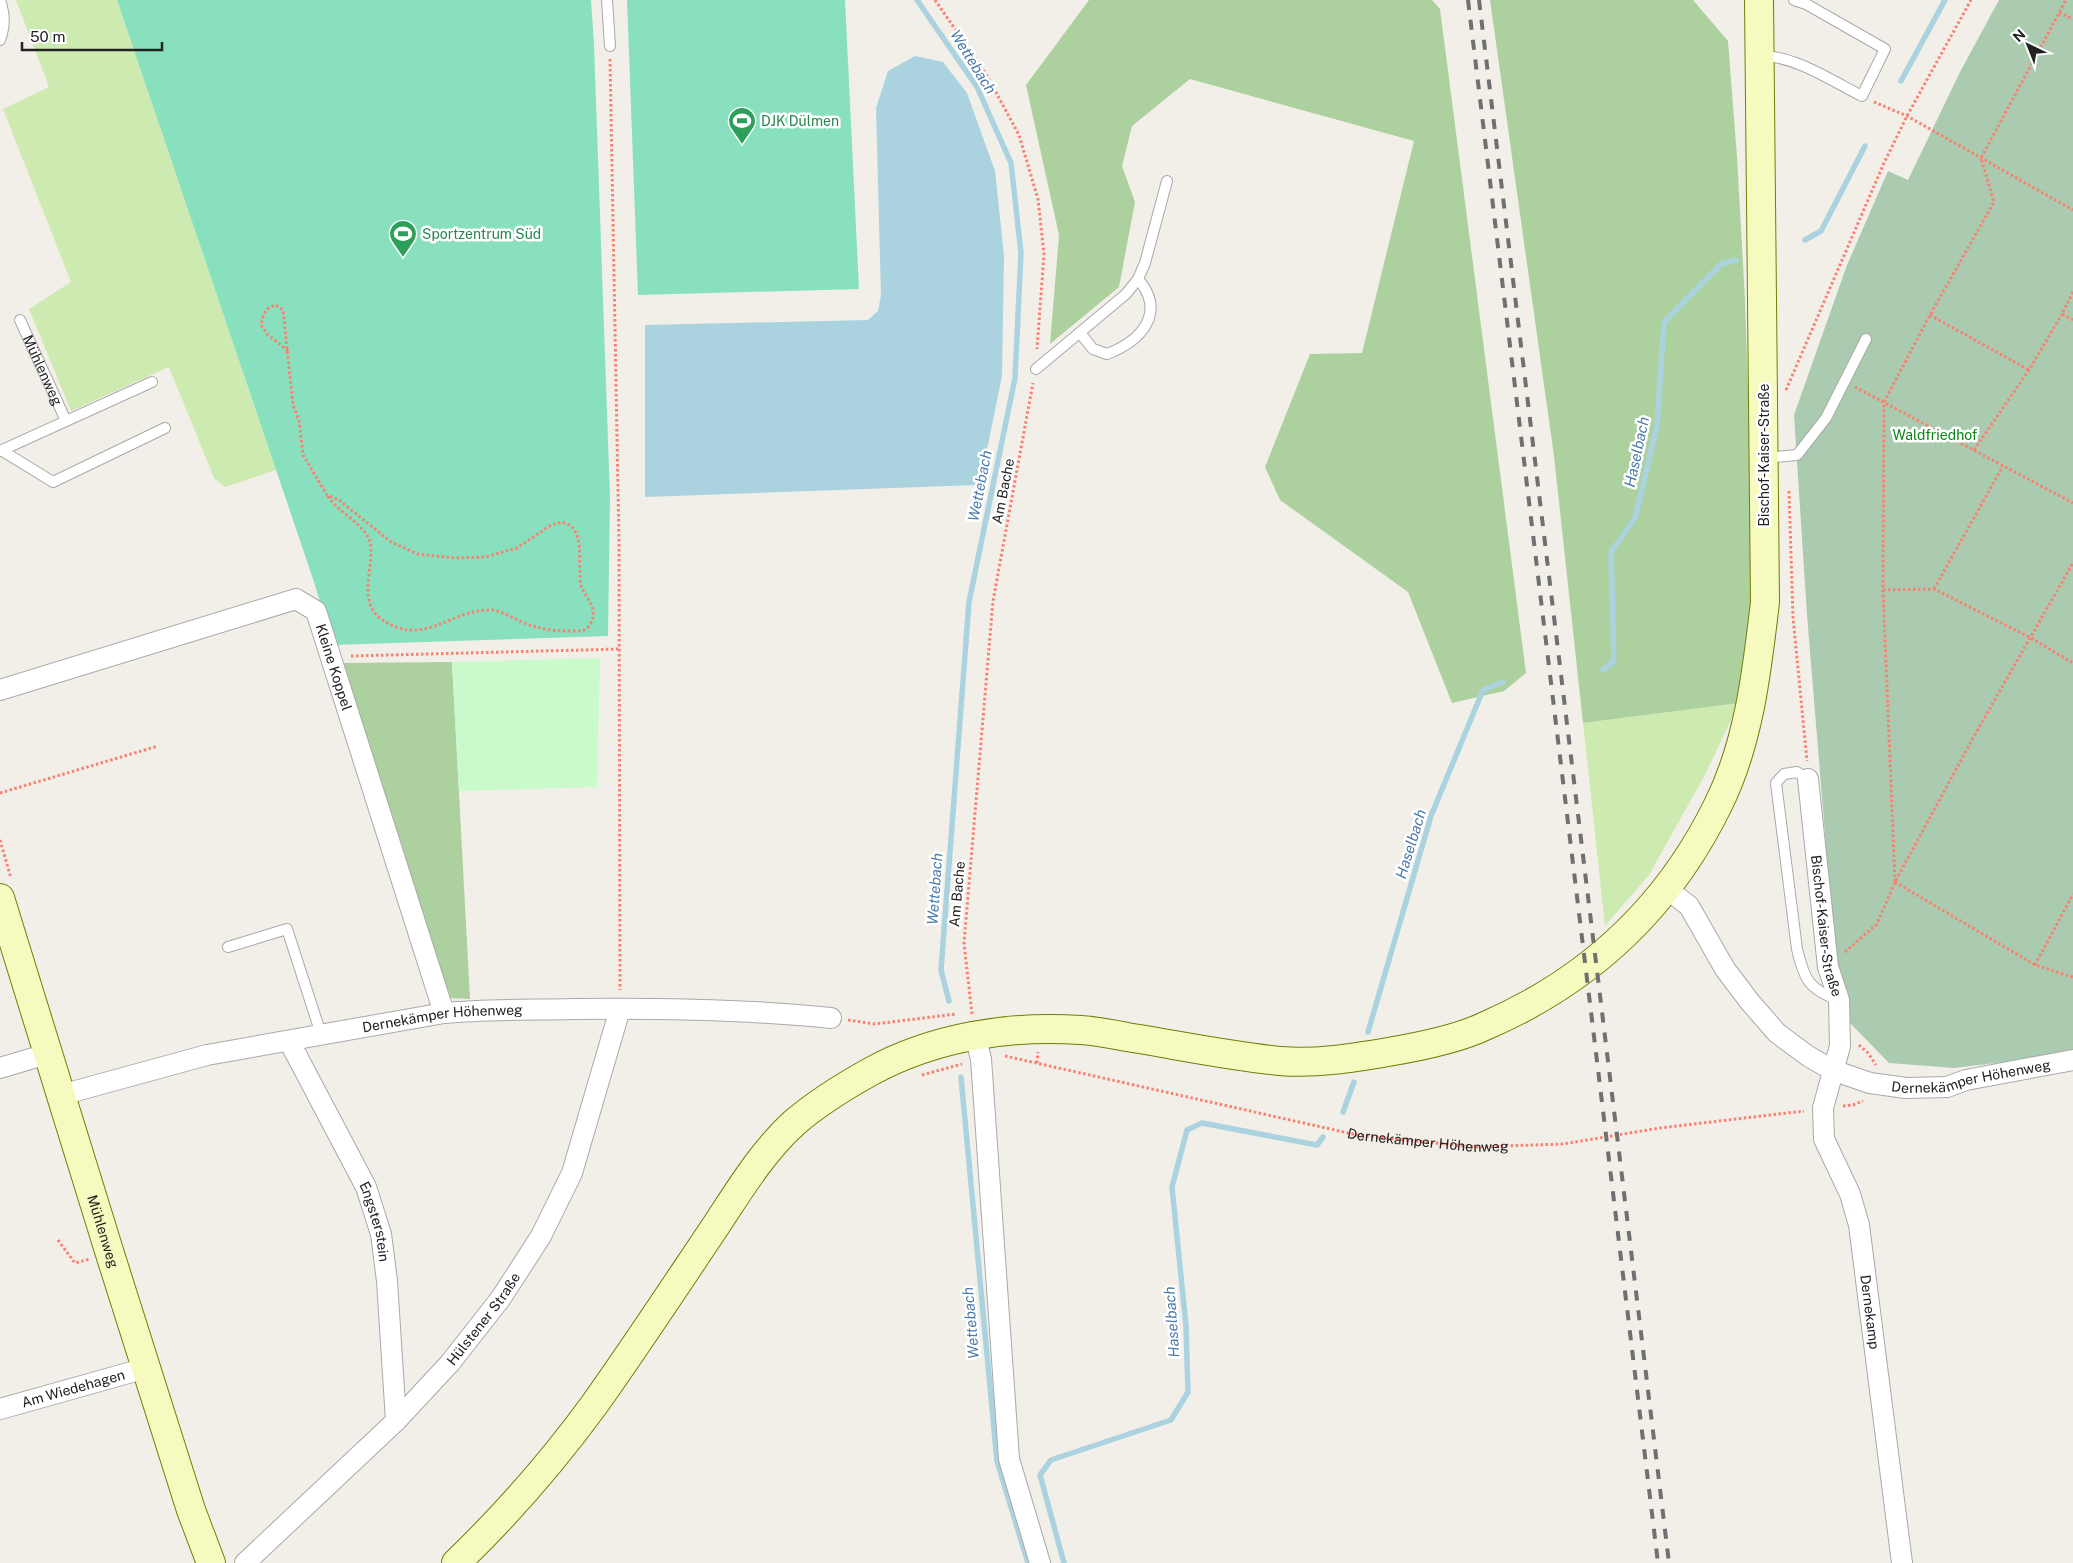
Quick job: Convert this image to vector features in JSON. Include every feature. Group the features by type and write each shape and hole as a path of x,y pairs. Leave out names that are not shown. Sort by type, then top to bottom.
{"street":[{"name":"Bischof-Kaiser-Straße","path":"456,1563 478,1542 541,1472 592,1408 758,1163 793,1124 835,1091 876,1068 922,1050 976,1035 1036,1029 1084,1030 1282,1061 1347,1059 1412,1048 1481,1028 1542,998 1568,982 1612,946 1644,916 1667,889 1690,856 1719,803 1739,752 1758,662 1765,602 1758,0"},
{"name":"Kleine Koppel","path":"0,690 296,599 316,611 444,1012"},
{"name":"Bischof-Kaiser-Straße","path":"1808,779 1828,967 1839,1000 1840,1046 1832,1070"},
{"name":"Dernekämper Höhenweg","path":"1667,889 1689,906 1725,969 1772,1026 1808,1056 1832,1070 1870,1083 1906,1088 1947,1087 1966,1080 2073,1060"},
{"name":"Mühlenweg","path":"0,898 47,1054 191,1510 211,1563"},
{"name":"Dernekämper Höhenweg","path":"61,1094 206,1055 444,1012 620,1008 771,1012 831,1018"},
{"name":"Hülstener Straße","path":"245,1563 396,1421 450,1362 501,1298 541,1236 572,1173 620,1008"},
{"path":"976,1035 1009,1458 1040,1563"},
{"name":"Engsterstein","path":"289,1041 366,1187 381,1234 387,1281 396,1421"},
{"path":"0,1068 47,1054"},
{"name":"Dernekamp","path":"1832,1070 1823,1108 1824,1140 1850,1194 1859,1225 1902,1563"},
{"name":"Am Wiedehagen","path":"0,1409 146,1368"}],"lane":[{"path":"0,0 4,15 4,29 0,40"},
{"path":"607,0 610,46"},
{"path":"1760,56 1775,55 1788,59 1862,96 1886,50 1806,4 1794,0"},
{"path":"1036,369 1126,294 1138,279 1145,263 1167,181"},
{"path":"1080,333 1092,349 1107,354 1122,349 1136,338 1147,326 1150,312 1149,295 1138,279"},
{"name":"Mühlenweg","path":"20,320 66,421"},
{"path":"1764,458 1797,455 1826,418 1866,339"},
{"name":"Mühlenweg","path":"1,450 152,382"},
{"path":"1,450 53,482 165,428"},
{"path":"1808,779 1797,772 1784,774 1776,783 1797,949 1803,974 1814,989 1823,995 1839,1000"},
{"path":"228,947 288,929 321,1034"}],"path":[{"name":"Am Bache","path":"935,0 986,74 1019,135 1038,199 1044,254 1036,369 1024,443 993,601 964,943 976,1035"},
{"path":"1786,390 1840,263 1907,116 1971,0"},
{"path":"1895,882 1882,590 1884,402 1930,315 1994,202 1981,158 2066,0"},
{"path":"2060,13 2073,19"},
{"path":"610,46 620,649 620,1008"},
{"path":"1862,96 1907,116 2073,210"},
{"path":"1974,450 2029,370 2073,292"},
{"path":"288,351 267,334 261,325 263,314 268,307 276,305 283,310 288,351 293,405 299,421 303,455 327,495 332,503 367,534 370,543 368,589 370,601 379,618 400,629 415,630 432,628 462,615 492,610 536,628 552,631 582,631 588,628 593,619 594,609 581,584 578,539 572,527 562,522 551,524 517,548 485,557 455,558 418,554 391,542 339,500 327,495"},
{"path":"2062,314 2073,320"},
{"path":"1930,315 2029,370"},
{"path":"1844,382 2073,503"},
{"path":"1934,589 2003,466"},
{"path":"1828,967 1878,924 1895,882 1973,738 2073,562"},
{"path":"1882,590 1934,589 2031,638 2073,663"},
{"path":"330,657 620,649"},
{"path":"0,793 158,746"},
{"path":"1895,882 2035,965 2073,977"},
{"path":"2035,965 2073,894"},
{"name":"Dernekämper Höhenweg","path":"918,1076 976,1035 1002,1055 1357,1135 1475,1147 1563,1144 1660,1128 1853,1106 1863,1101 1877,1066 1868,1053 1839,1029"},
{"path":"58,1240 75,1264 110,1254"}],"green space":[{"path":"16,0 117,0 276,470 225,487 214,478 169,367 71,411 29,309 71,282 3,109 49,87"},
{"name":"Sportzentrum Süd","path":"117,0 591,0 610,497 608,636 333,645 314,582"},
{"name":"DJK Dülmen","path":"627,0 845,0 859,289 638,295"},
{"path":"1089,0 1432,0 1440,9 1526,673 1504,691 1452,703 1408,592 1280,500 1265,467 1310,354 1362,353 1414,141 1190,79 1132,126 1122,166 1135,202 1119,287 1050,344 1059,235 1026,85"},
{"path":"1490,0 1693,0 1728,41 1745,299 1754,577 1749,652 1739,703 1583,723 1554,456"},
{"name":"Waldfriedhof","path":"1999,0 2073,0 2073,1054 1954,1068 1889,1063 1850,1023 1835,955 1807,615 1794,415 1847,265 1888,171 1908,180 1960,72"},
{"path":"600,658 597,787 459,791 452,662"},
{"path":"452,662 470,999 447,998 339,663"},
{"path":"1739,703 1705,775 1649,875 1605,926 1583,723"}],"water":[{"path":"915,56 943,62 967,93 995,171 1004,255 1002,376 988,445 977,485 645,497 645,325 868,320 878,311 881,295 876,108 888,71"}],"waterway":[{"name":"Wettebach","path":"917,0 977,87 1011,163 1021,253 1015,378 969,602 941,970 949,1001"},
{"name":"Haselbach","path":"1901,81 1945,0"},
{"name":"Haselbach","path":"1805,240 1821,231 1865,146"},
{"name":"Haselbach","path":"1603,670 1614,661 1611,552 1635,518 1657,426 1664,322 1721,264 1736,260"},
{"name":"Haselbach","path":"1368,1032 1431,816 1483,690 1503,682"},
{"name":"Wettebach","path":"961,1077 997,1461 1028,1563"},
{"name":"Haselbach","path":"1343,1112 1354,1082"},
{"name":"Haselbach","path":"1064,1563 1040,1475 1051,1460 1171,1420 1188,1392 1186,1326 1172,1187 1187,1130 1202,1123 1317,1145 1323,1137"}],"railway":[{"path":"1468,0 1658,1563"},
{"path":"1479,0 1669,1563"}],"place":[{"name":"DJK Dülmen","path":"742,145"},
{"name":"Sportzentrum Süd","path":"403,258"}]}
